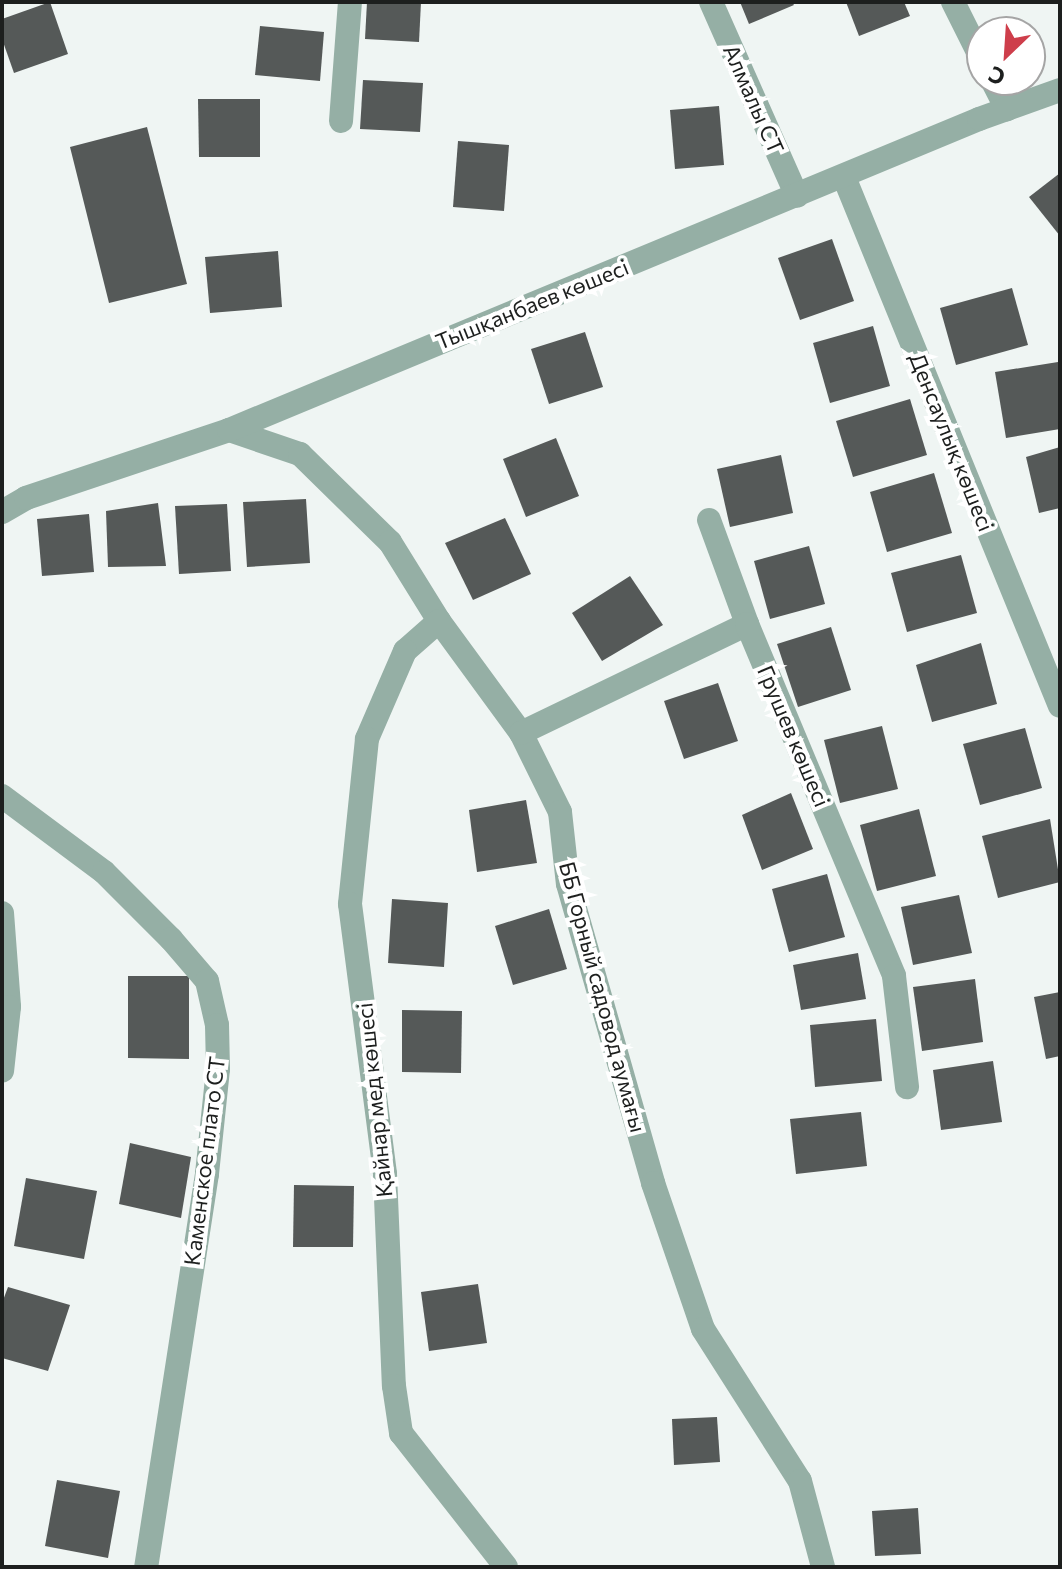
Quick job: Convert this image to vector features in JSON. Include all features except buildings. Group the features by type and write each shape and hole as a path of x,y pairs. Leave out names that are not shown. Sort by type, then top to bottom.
{"street":[{"path":"341,121 350,2"},
{"name":"Алмалы СТ","path":"711,2 797,196"},
{"path":"953,2 966,28"},
{"name":"Тышқанбаев көшесі","path":"2,512 26,498 229,430 1007,109 1060,90"},
{"path":"1000,96 1007,109"},
{"name":"Денсаулық көшесі","path":"844,177 1060,706"},
{"name":"ББ Горный садовод аумағы","path":"229,430 300,454 390,542 439,621 521,733 560,812 568,884 653,1183 703,1329 800,1481 823,1567"},
{"name":"Грушев көшесі","path":"709,520 747,624 894,976 907,1087"},
{"name":"Қайнар мед көшесі","path":"439,621 405,651 367,739 350,904 385,1174 394,1386 401,1433 506,1567"},
{"path":"521,733 747,624"},
{"name":"Каменское плато СТ","path":"2,796 104,872 171,939 207,981 217,1025 218,1069 207,1174 146,1567"},
{"path":"2,913 9,1007 2,1071"}]}
